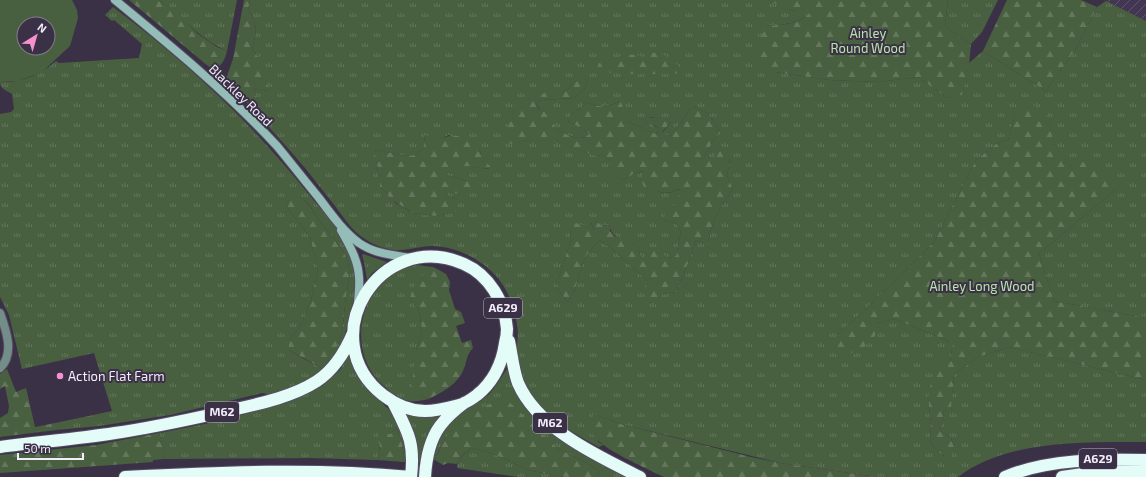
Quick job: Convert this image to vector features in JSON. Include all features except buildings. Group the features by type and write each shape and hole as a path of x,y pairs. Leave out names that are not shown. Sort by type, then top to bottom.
{"highway":[{"name":"A629","path":"424,477 426,456 434,436 441,425 463,404 477,395 496,373 504,353 507,330 505,313 491,286 477,272 466,264 447,258 427,256 414,258 396,265 380,276 370,286 358,309 353,332 356,354 362,370 379,391 393,402 409,408 425,411 463,404"},
{"name":"M62","path":"507,330 511,357 517,378 525,394 539,413 561,432 597,455 640,477"},
{"name":"M62","path":"0,447 146,428 271,400 304,389 326,374 340,358 353,332"},
{"name":"A629","path":"393,402 411,440 413,459 411,477"},
{"name":"A629","path":"1005,477 1015,473 1051,465 1095,459 1146,460"},
{"path":"124,477 246,471 318,472 411,477"},
{"name":"A629","path":"1062,477 1097,472 1146,472"},
{"name":"A629","path":"1103,477 1127,472"}],"street":[{"name":"Blackley Road","path":"115,0 184,57 240,109 277,147 336,221 355,240 384,254 414,258"},
{"name":"Blackley Road","path":"336,221 351,248 358,266 358,309"},
{"path":"0,313 9,345 7,358 0,368"}],"shaded area":[{"path":"1103,0 1146,0 1146,21 1106,1"}],"green space":[{"path":"0,0 72,0 77,10 78,18 70,46 42,72 19,81 0,82"},
{"path":"129,0 159,0 174,11 198,34 217,47 227,51 219,67 214,71"},
{"path":"159,0 237,0 227,51 200,35"},
{"path":"244,0 250,0 249,11 256,27 252,49 262,63 267,78 268,90 263,91 254,88 257,99 266,116 262,116 246,96 236,92 226,83 233,59"},
{"path":"250,0 768,0 794,10 812,10 808,15 797,21 766,26 774,72 829,80 878,82 918,77 947,98 962,95 969,63 983,51 1046,91 1075,50 1097,7 1106,1 1146,21 1146,318 1054,301 1039,254 1116,189 1082,162 1070,166 1054,142 1047,115 1015,115 1008,139 996,144 976,160 934,242 865,310 837,335 895,319 953,343 950,362 928,398 931,427 930,441 938,452 944,456 954,447 951,437 940,431 944,411 951,409 954,374 978,357 1009,347 1146,380 1146,442 1074,443 1023,449 978,465 958,477 877,477 780,463 621,424 593,414 598,442 603,445 599,447 552,418 533,399 526,388 521,376 518,362 518,331 510,298 499,279 488,268 474,258 449,248 424,246 393,250 378,246 360,236 348,224 328,196 297,158 236,92 246,96 262,116 262,111 255,96 254,88 263,91 268,90 258,56 252,49 256,27 249,11","holes":["588,79 585,88 574,98 541,100 536,104 551,121 555,128 572,137 585,137 589,134 584,129 568,122 571,114 580,109 586,102 596,106 607,106 621,102 626,121 656,134 659,128 654,126 648,117 671,122 662,133 669,136 674,133 691,107 705,112 721,133 714,139 704,158 730,158 727,176 733,189 713,222 708,245 696,240 677,292 662,294 655,302 648,281 612,249 599,240 585,257 574,292 568,302 558,290 556,282 571,240 570,229 583,225 592,231 594,229 591,223 597,221 601,225 610,226 611,230 616,236 637,245 641,258 648,258 660,247 663,255 668,258 676,256 681,232 677,224 664,220 674,207 682,189 669,193 662,193 655,190 642,182 643,171 633,174 624,180 614,176 611,170 611,161 604,156 594,155 538,135 523,142 506,141 506,133 510,118 514,111 557,93 567,91 572,82","425,135 430,143 449,135 480,151 482,158 489,169 466,166 446,168 446,175 468,181 447,192 446,195 457,199 455,212 435,216 413,213 392,201 386,192 380,187 377,164 380,159 375,150 407,156 414,155 423,149"]},
{"name":"Ainley Round Wood","path":"768,0 948,0 945,27 971,44 969,65 962,95 947,98 918,77 878,82 829,80 774,72 754,53 766,26 797,21 802,19 811,11 801,12 784,8"},
{"path":"948,0 998,0 982,32 971,44 945,27"},
{"path":"1007,0 1081,0 1097,7 1075,50 1046,91 983,51"},
{"path":"113,7 141,28 218,95 289,170 333,224 348,246 356,273 356,287 345,335 339,350 328,366 313,379 304,384 286,392 277,394 262,393 170,415 99,426 56,430 60,422 112,411 94,353 22,369 9,315 0,297 0,114 11,112 14,109 12,94 2,88 0,82 15,81 30,77 56,61 59,63 139,58 142,44 114,20 112,21 105,15","holes":["291,195 309,205 321,223 337,242 348,261 349,267 349,280 341,338 323,369 289,350 289,340 301,325 311,300 318,270 310,237 286,206"]},
{"path":"647,52 658,53 671,59 683,71 680,73 670,74 627,74 602,72 597,68 599,63 610,61 625,54 645,57"},
{"path":"582,76 588,79 585,88 574,98 541,100 536,104 539,109 549,116 555,128 572,137 585,137 589,134 584,129 568,122 571,114 580,109 586,102 596,106 607,106 621,102 627,117 626,121 656,134 659,128 647,121 648,117 665,119 671,122 662,132 669,136 674,133 691,107 705,112 712,119 721,133 714,139 704,158 714,158 717,151 726,148 730,158 727,176 733,189 713,222 708,245 696,240 677,292 662,294 655,303 646,291 645,284 648,281 612,249 599,240 585,257 574,292 568,302 558,290 556,282 571,240 570,229 575,223 592,230 594,229 591,222 597,221 601,225 610,226 610,231 614,236 637,245 641,258 648,258 653,247 660,247 663,254 668,258 676,256 681,232 677,224 664,220 665,212 674,207 681,189 665,193 644,187 642,182 642,171 633,174 624,180 613,176 611,161 604,156 594,155 538,136 523,142 509,144 506,141 506,129 514,111 540,94 567,91 572,82"},
{"name":"Ainley Long Wood","path":"1029,102 1047,113 1054,141 1070,166 1082,162 1093,165 1102,172 1116,189 1039,254 1054,301 1146,318 1146,380 1009,347 978,357 954,374 951,410 944,411 940,431 951,437 954,447 951,460 938,452 930,441 931,427 928,398 932,378 938,362 950,362 953,343 895,319 877,323 875,336 862,349 837,356 833,348 837,335 865,310 934,242 976,160 996,144 1008,139 1015,115"},
{"path":"425,135 429,136 431,142 452,136 467,139 477,147 486,162 494,169 466,166 446,169 446,175 468,181 476,188 469,192 462,193 447,192 446,195 459,201 456,212 435,216 413,213 395,202 392,202 386,192 380,187 377,164 380,159 373,154 376,150 407,156 414,155 423,149"},
{"path":"291,194 306,202 337,242 348,261 349,280 341,338 323,369 289,350 289,340 301,325 311,300 318,270 310,237 286,206"},
{"path":"363,254 387,262 372,273 367,280 362,255"},
{"path":"417,265 433,267 439,270 431,270 410,298 419,311 422,330 416,351 420,396 429,399 412,401 396,396 374,375 366,362 362,348 361,333 367,305 374,291 391,274"},
{"path":"431,270 439,270 446,274 450,282 449,290 455,309 461,312 465,323 456,326 462,343 471,340 473,348 468,355 462,374 458,379 450,387 429,399 420,396 412,385 416,351 422,330 419,311 410,298 417,281"},
{"path":"348,353 361,381 393,414 406,444 407,462 404,462 404,453 400,436 396,428 390,434 387,434 380,445 378,460 311,458 163,459 165,452 159,433 240,415 280,403 321,387 340,370"},
{"path":"7,369 16,392 26,388 35,427 60,422 56,430 0,437 0,418 8,413 9,406 5,386 0,389 0,374"},
{"path":"507,369 516,391 628,477 599,477 598,470 557,448 535,428 478,410 462,420 451,431 443,443 435,460 432,459 438,441 449,424 458,415 487,396"},
{"path":"504,397 557,448 598,470 599,477 565,477 527,470 506,459 485,451 471,448 462,456 457,464 448,463 443,465 435,460 443,443 458,423 477,410"},
{"path":"593,414 621,424 751,457 780,463 877,477 664,477 612,451 595,438 591,430"},
{"path":"406,415 424,417 440,417 421,462 417,461 414,438"},
{"path":"384,427 387,434 390,434 396,428 400,436 404,453 404,462 378,460 380,445 377,439 380,428"},
{"path":"159,433 165,452 163,459 153,460 153,462 0,473 0,455 96,445"},
{"path":"471,448 485,451 506,459 527,470 565,477 518,477 457,468 460,459"}],"place":[{"name":"Action Flat Farm","path":"60,376"}]}
